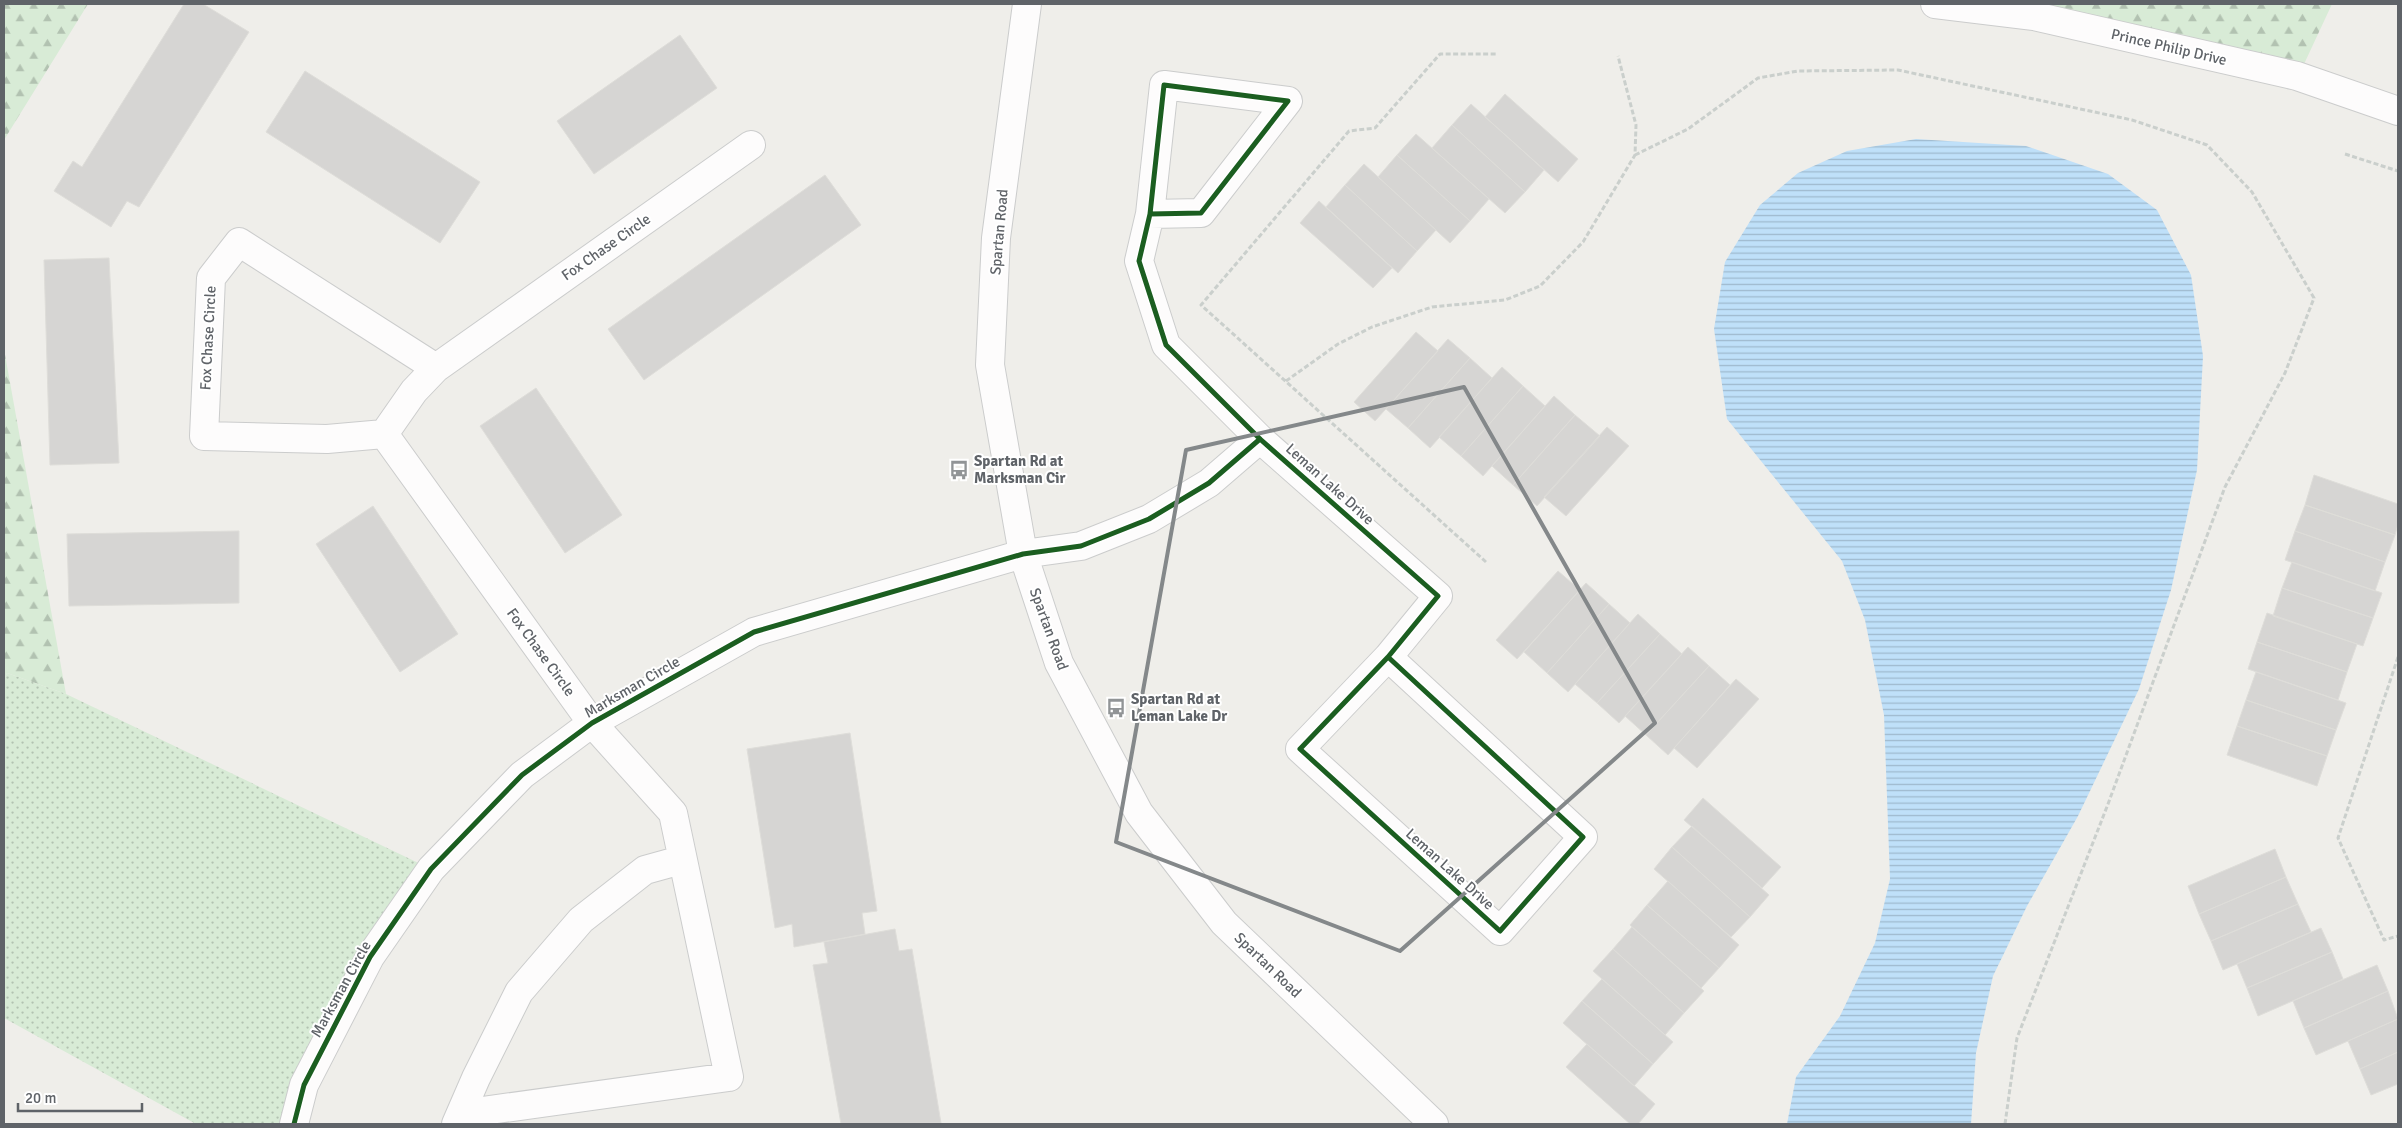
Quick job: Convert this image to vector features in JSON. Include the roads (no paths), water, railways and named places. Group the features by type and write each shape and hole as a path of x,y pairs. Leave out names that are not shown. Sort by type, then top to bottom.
{"street":[{"name":"Spartan Road","path":"1027,4 996,238 990,365 1023,554 1059,663 1139,813 1224,923 1434,1124"},
{"name":"Prince Philip Drive","path":"1935,4 2034,16 2297,76 2398,111"},
{"name":"Leman Lake Drive","path":"1150,214 1201,213 1288,101 1164,85 1150,214 1139,261 1166,345 1260,439 1438,596 1388,657 1300,749 1500,931 1583,837 1388,657"},
{"name":"Fox Chase Circle","path":"384,434 414,391 436,368 751,145"},
{"name":"Fox Chase Circle","path":"384,434 327,439 204,436 211,278 222,263 239,242 436,368"},
{"name":"Fox Chase Circle","path":"384,434 592,723 673,813 681,860 729,1077 459,1119"},
{"path":"1023,554 1081,546 1149,519 1209,483 1260,439"},
{"name":"Marksman Circle","path":"294,1124 304,1085 370,957 431,869 522,775 592,723 754,632 1023,554"},
{"path":"459,1119 519,992 581,920 645,870 681,860"}],"water":[{"path":"1916,139 2026,146 2108,174 2157,210 2191,275 2203,356 2197,470 2171,590 2139,689 2078,816 2027,906 1993,976 1976,1053 1971,1124 1787,1124 1796,1077 1840,1016 1875,943 1890,879 1884,715 1865,620 1842,561 1727,419 1714,329 1725,262 1760,205 1798,173 1847,151"}],"place":[{"name":"Spartan Rd at Marksman Cir","path":"959,470"},
{"name":"Spartan Rd at Leman Lake Dr","path":"1116,708"}]}
